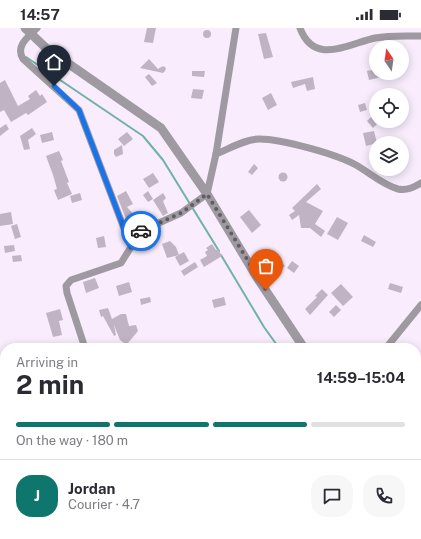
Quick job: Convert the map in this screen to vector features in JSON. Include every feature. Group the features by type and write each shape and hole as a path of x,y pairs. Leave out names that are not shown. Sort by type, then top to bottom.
{"street":[{"path":"37,28 28,31 20,47 20,53 23,59 79,110 131,247"},
{"path":"83,343 66,293 66,286 71,280 121,263 141,231 181,213 207,194 216,154 236,28"},
{"path":"300,28 302,34 319,50 330,51 375,38 421,36"},
{"path":"28,31 46,48 156,124 174,145 207,194 258,279 301,343"},
{"path":"216,154 258,139 273,140 317,151 354,164 386,184 400,189 412,189 421,183"},
{"path":"390,343 421,305"}],"building":[{"path":"147,28 156,28 153,43 144,42"},
{"path":"205,30 209,30 211,34 209,38 205,38 203,36 203,32"},
{"path":"266,33 273,57 264,59 258,34"},
{"path":"149,59 158,69 163,66 166,68 165,71 163,73 140,68"},
{"path":"192,71 205,71 204,77 192,76"},
{"path":"149,74 157,83 152,86 145,77"},
{"path":"313,77 315,89 307,91 305,84 293,88 291,82"},
{"path":"5,80 18,106 30,99 28,96 36,90 40,96 42,94 47,102 28,115 26,113 11,122 4,110 0,112 0,83"},
{"path":"193,89 204,90 202,99 191,98"},
{"path":"271,93 277,105 268,110 262,98"},
{"path":"365,103 367,110 360,112 358,105"},
{"path":"6,124 9,129 0,136 0,128"},
{"path":"32,128 36,134 28,140 30,149 24,150 20,136"},
{"path":"374,131 375,136 369,136 369,145 366,146 363,133"},
{"path":"52,132 54,140 42,143 40,135"},
{"path":"127,132 133,139 124,146 118,139"},
{"path":"122,145 123,154 116,157 114,150"},
{"path":"59,151 69,182 67,183 72,194 58,200 54,190 57,189 46,156"},
{"path":"254,164 258,168 252,175 248,172"},
{"path":"283,172 288,177 283,182 278,177"},
{"path":"153,173 159,182 149,188 143,179"},
{"path":"317,184 321,189 306,202 323,211 315,224 325,231 321,237 310,228 301,228 299,215 292,220 289,215 295,211 292,208"},
{"path":"126,191 133,204 127,207 136,217 128,224 117,196"},
{"path":"148,191 153,199 148,202 143,195"},
{"path":"80,193 82,200 72,203 70,196"},
{"path":"163,193 166,198 163,201 168,213 163,216 153,200"},
{"path":"249,210 261,225 252,233 240,217"},
{"path":"11,212 13,224 0,226 0,214"},
{"path":"337,217 348,223 338,240 327,234"},
{"path":"17,224 21,237 15,239 11,226"},
{"path":"364,235 376,242 373,247 361,241"},
{"path":"104,236 106,247 98,248 96,238"},
{"path":"170,241 176,247 179,255 167,258 162,244"},
{"path":"212,244 216,250 218,249 222,256 204,267 200,260 207,256 205,252 208,250 206,248"},
{"path":"14,245 15,251 5,253 4,246"},
{"path":"184,252 189,261 180,266 175,257"},
{"path":"21,255 22,261 13,262 12,256"},
{"path":"276,255 285,266 276,274 267,262"},
{"path":"292,261 299,266 294,273 287,268"},
{"path":"195,262 198,267 184,276 181,271"},
{"path":"95,278 99,288 86,293 83,282"},
{"path":"129,282 132,292 119,296 116,286"},
{"path":"390,283 403,287 401,293 388,289"},
{"path":"341,284 353,297 343,306 331,293"},
{"path":"322,289 328,295 310,315 305,309 317,297 315,296"},
{"path":"150,297 151,302 141,305 140,299"},
{"path":"224,297 226,305 214,308 212,300"},
{"path":"336,305 341,310 334,317 329,312"},
{"path":"108,308 112,319 121,314 126,314 129,326 136,325 138,331 128,343 124,343 120,340 114,325 116,335 114,336 103,316 101,317 99,310"},
{"path":"60,309 63,320 59,321 62,335 53,337 46,313"}],"waterway":[{"path":"26,57 143,136 163,160 219,251"},
{"path":"221,255 264,327 275,343"}],"way so far":[{"path":"141,231 181,213 207,194 266,290"}],"route":[{"path":"54,86 75,104 79,110 131,247 141,231"}]}
